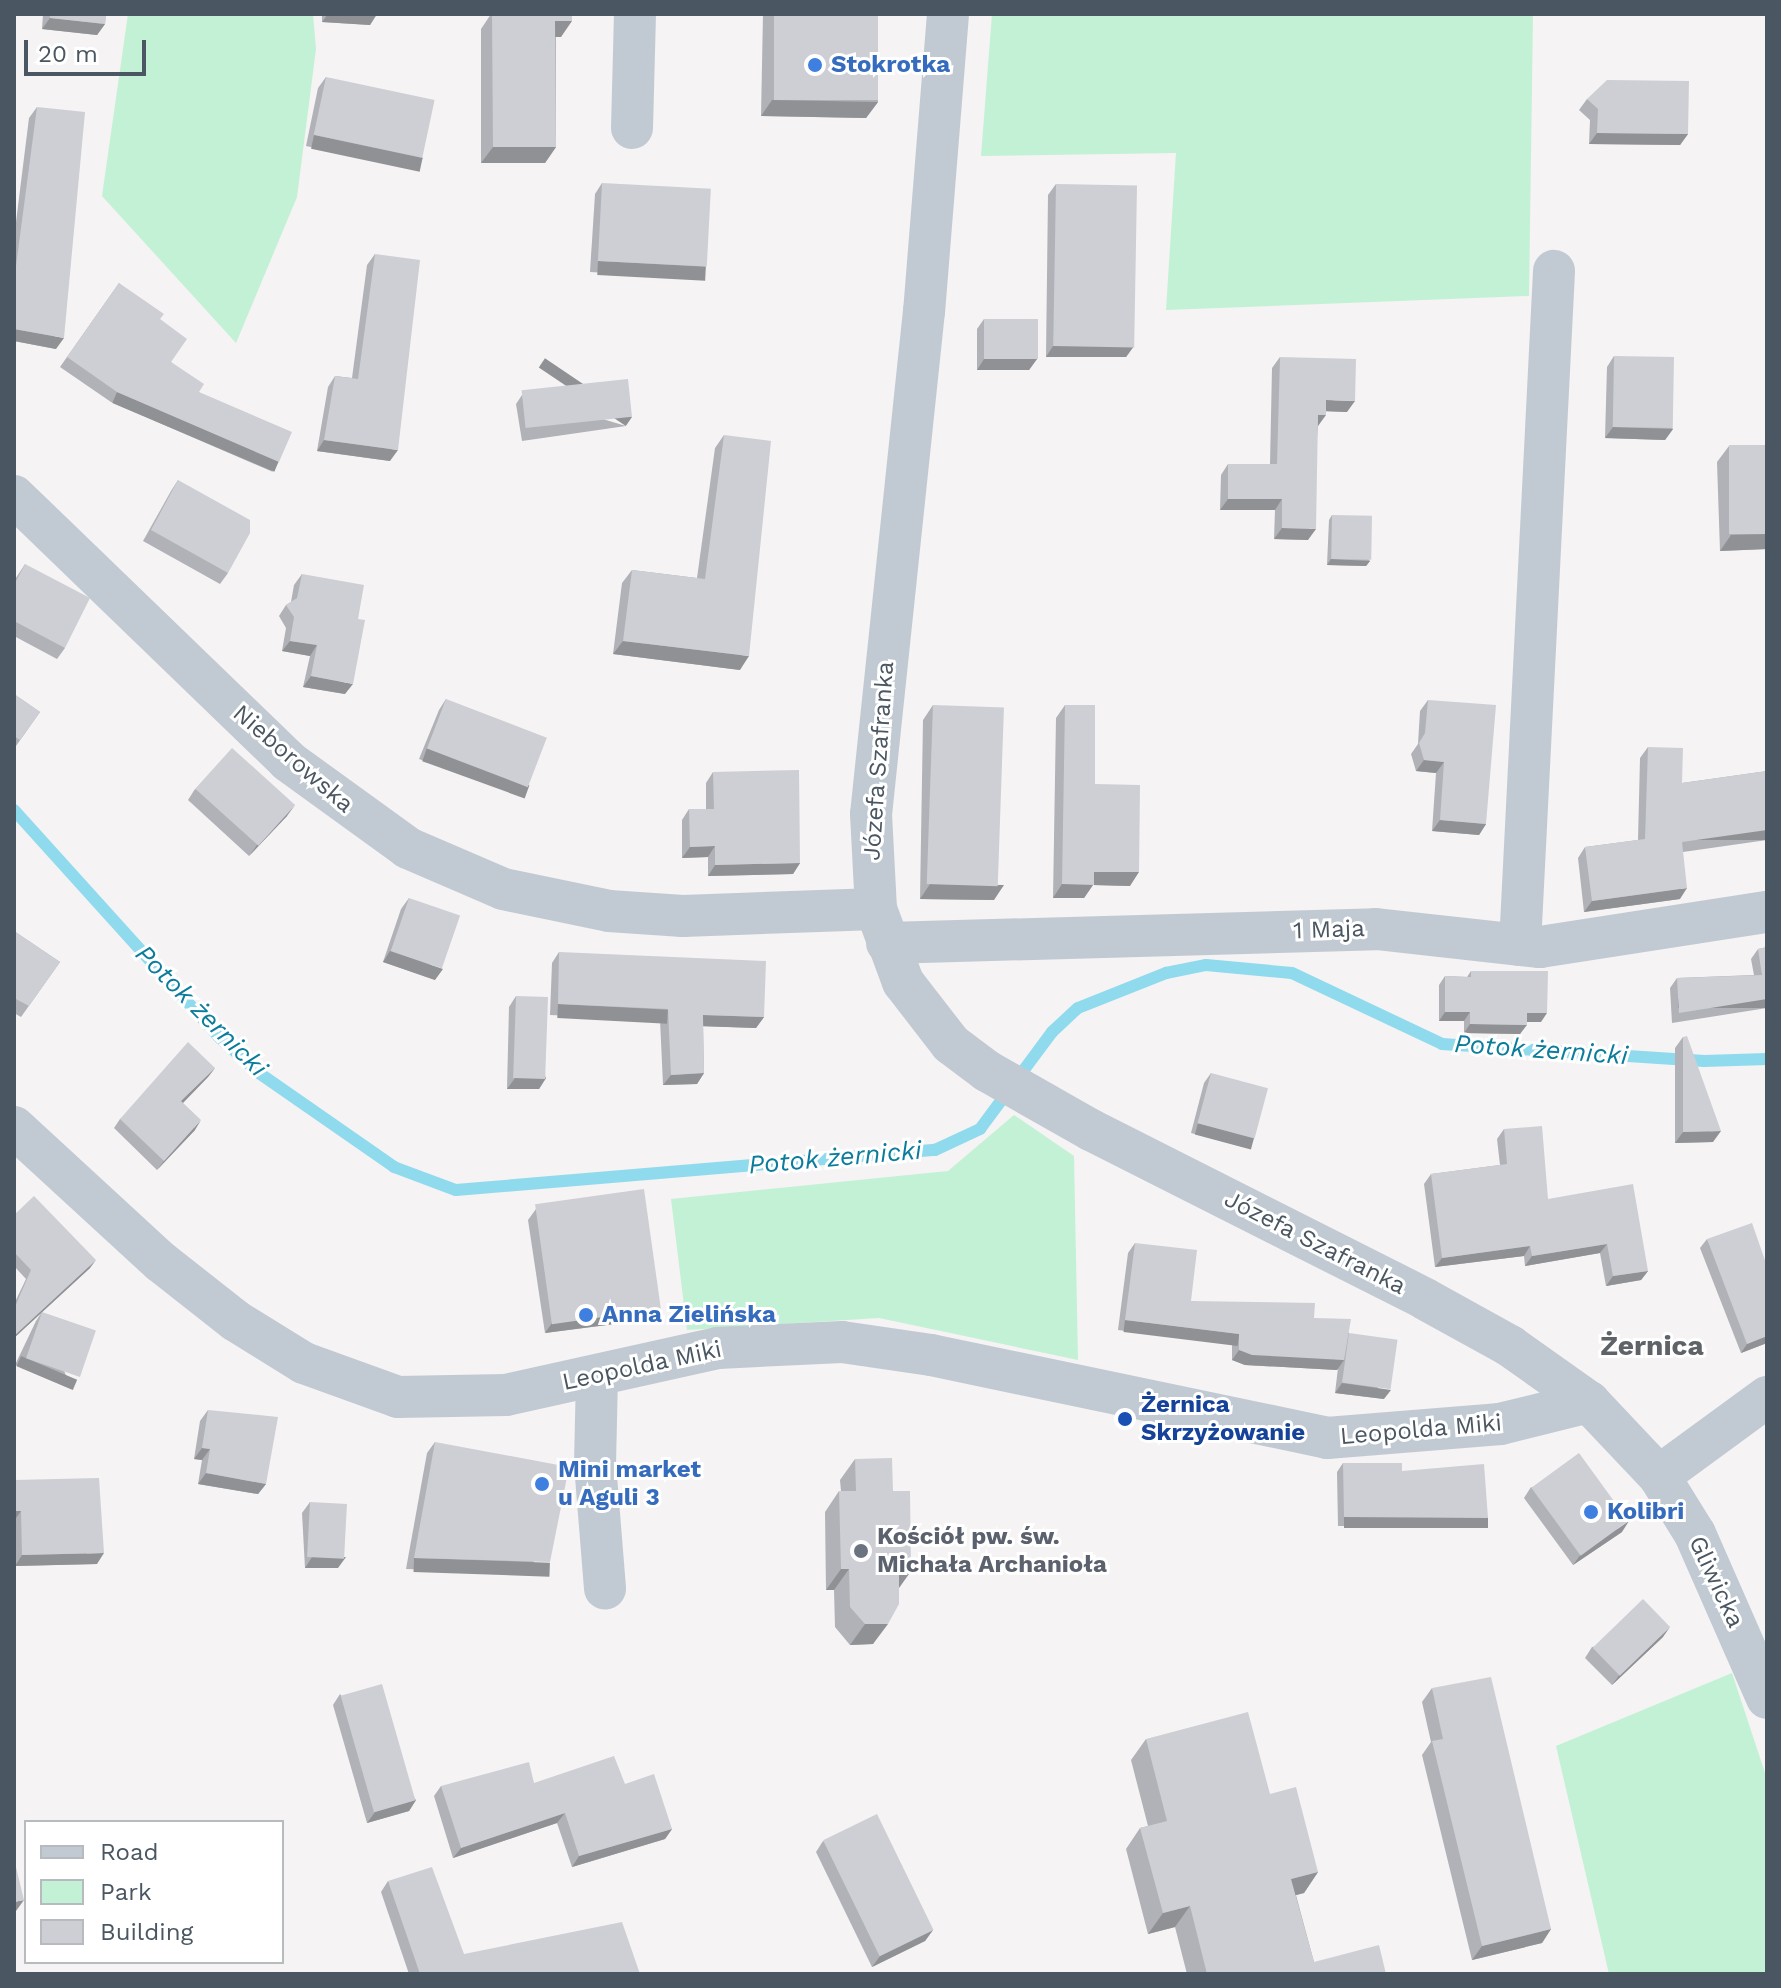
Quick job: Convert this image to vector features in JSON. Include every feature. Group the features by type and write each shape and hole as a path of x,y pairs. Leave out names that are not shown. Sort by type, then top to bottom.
{"street":[{"path":"632,128 635,14"},
{"name":"Józefa Szafranka","path":"948,14 927,281 873,772 870,862 882,926 903,982 951,1044 987,1071 1042,1103 1425,1299 1510,1346 1589,1402"},
{"path":"1520,945 1554,271"},
{"name":"Nieborowska","path":"14,496 298,770 408,848 503,889 609,911 882,926"},
{"name":"1 Maja","path":"882,926 1376,929 1540,947 1767,912"},
{"name":"Leopolda Miki","path":"14,1127 193,1289 304,1363 359,1385 421,1401 506,1395 718,1348 842,1342 931,1355 1327,1438 1500,1424 1589,1402"},
{"path":"597,1376 595,1464 605,1589"},
{"path":"1659,1476 1767,1397"},
{"name":"Gliwicka","path":"1589,1402 1659,1476 1695,1534 1767,1698"}],"green space":[{"path":"128,14 313,14 316,49 297,197 236,343 102,196"},
{"path":"992,14 1533,14 1529,296 1166,310 1176,153 981,156"},
{"path":"1014,1115 1074,1156 1078,1360 879,1318 687,1330 671,1199 948,1171"},
{"path":"1732,1673 1767,1779 1767,1974 1609,1974 1556,1746"}],"building":[{"path":"50,14 106,14 105,24 50,18"},
{"path":"492,14 572,14 572,21 555,21 556,147 493,147"},
{"name":"Stokrotka","path":"774,14 878,14 878,100 774,100"},
{"path":"326,77 435,100 422,158 314,135"},
{"path":"1607,80 1689,81 1688,134 1597,133 1598,109 1587,99"},
{"path":"37,107 85,112 64,338 14,329 14,281"},
{"path":"602,183 711,189 707,267 598,261"},
{"path":"1056,184 1137,185 1134,347 1053,346"},
{"path":"375,254 420,260 398,450 324,440 335,376 358,379"},
{"path":"119,283 164,314 160,319 187,339 171,362 204,384 199,392 292,432 279,462 117,392 67,357"},
{"path":"984,319 1038,319 1038,359 984,359"},
{"path":"1614,356 1674,357 1673,428 1613,427"},
{"path":"1280,357 1356,359 1355,401 1326,400 1326,415 1318,415 1316,529 1282,528 1282,499 1228,499 1228,464 1277,464"},
{"path":"628,379 632,417 526,428 522,390"},
{"path":"724,435 771,441 749,656 623,641 632,570 705,579"},
{"path":"1729,445 1767,445 1767,534 1729,534"},
{"path":"178,480 250,520 250,533 228,573 151,530"},
{"path":"1332,515 1372,516 1371,560 1331,559"},
{"path":"25,564 90,598 65,648 14,621 14,585"},
{"path":"302,574 364,585 358,619 365,620 353,684 311,676 317,645 290,641 294,617 286,605 297,598"},
{"path":"14,694 40,712 20,740 14,736"},
{"path":"446,699 547,738 528,787 427,748"},
{"path":"1428,700 1496,705 1486,824 1440,820 1444,762 1424,760 1419,743 1425,733"},
{"path":"933,705 1004,707 998,886 927,884"},
{"path":"1065,705 1095,705 1095,784 1140,785 1139,872 1094,872 1094,885 1062,884"},
{"path":"1648,747 1683,748 1682,783 1767,771 1767,830 1682,842 1687,888 1592,901 1585,847 1645,839"},
{"path":"232,748 295,805 258,846 195,789"},
{"path":"799,770 800,863 715,865 715,846 690,847 689,809 714,809 713,772"},
{"path":"409,898 460,916 442,969 391,951"},
{"path":"14,931 60,962 29,1006 14,998"},
{"path":"1767,947 1767,999 1679,1013 1677,978 1762,975 1758,949"},
{"path":"559,952 766,961 764,1017 703,1015 704,1073 671,1075 668,1009 558,1004"},
{"path":"1471,971 1548,971 1547,1013 1527,1013 1527,1025 1470,1024 1470,1012 1445,1012 1445,976 1471,977"},
{"path":"516,996 548,997 545,1079 513,1078"},
{"path":"1687,1036 1721,1131 1683,1132 1683,1037"},
{"path":"188,1042 215,1068 181,1101 201,1120 164,1161 120,1119"},
{"path":"1211,1073 1268,1088 1255,1138 1198,1123"},
{"path":"1542,1126 1548,1199 1633,1184 1648,1271 1613,1276 1607,1244 1532,1256 1530,1246 1442,1258 1431,1174 1507,1164 1504,1129"},
{"path":"644,1189 661,1309 552,1324 535,1204"},
{"path":"34,1196 96,1260 14,1336 14,1309 31,1270 14,1252 14,1215"},
{"path":"1752,1223 1767,1266 1767,1336 1747,1344 1707,1239"},
{"path":"1135,1243 1197,1250 1191,1301 1315,1303 1314,1318 1351,1319 1344,1360 1252,1355 1239,1350 1239,1334 1125,1320"},
{"path":"42,1312 96,1331 80,1377 26,1358"},
{"path":"1349,1333 1398,1340 1391,1389 1342,1383"},
{"path":"208,1410 278,1417 266,1484 206,1473 210,1449 202,1448"},
{"path":"435,1442 569,1467 550,1562 414,1558"},
{"path":"1579,1453 1628,1521 1581,1556 1531,1488"},
{"name":"Kościół pw. św. Michała Archanioła","path":"892,1458 893,1491 910,1491 911,1571 899,1571 899,1604 888,1624 865,1624 850,1607 849,1569 841,1569 839,1491 856,1491 855,1459"},
{"path":"1343,1463 1402,1463 1402,1471 1484,1464 1488,1518 1344,1517"},
{"path":"99,1478 104,1553 22,1555 21,1511 14,1511 14,1480"},
{"path":"310,1502 347,1504 344,1559 307,1557"},
{"path":"1643,1599 1670,1627 1620,1676 1593,1648"},
{"path":"1491,1677 1551,1929 1482,1946 1432,1741 1443,1739 1432,1688"},
{"path":"382,1684 415,1800 374,1812 341,1696"},
{"path":"1248,1712 1270,1794 1296,1787 1318,1872 1291,1879 1314,1962 1379,1945 1386,1974 1207,1974 1190,1906 1163,1913 1140,1828 1167,1821 1146,1739"},
{"path":"614,1756 625,1784 654,1774 672,1829 579,1856 565,1813 461,1848 441,1786 529,1762 534,1783"},
{"path":"877,1814 934,1930 880,1956 823,1840"},
{"path":"14,1859 24,1900 14,1902"},
{"path":"432,1867 464,1954 622,1922 640,1974 420,1974 388,1881"}],"waterway":[{"name":"Potok żernicki","path":"14,810 219,1037 259,1073 394,1167 456,1190 935,1150 980,1129 1052,1032 1078,1008 1166,973 1206,965 1292,973 1442,1044 1704,1061 1767,1059"}],"place":[{"name":"Stokrotka","path":"815,65"},
{"name":"Anna Zielińska","path":"586,1315"},
{"name":"Żernica Skrzyżowanie","path":"1125,1419"},
{"name":"Mini market u Aguli 3","path":"542,1484"},
{"name":"Kolibri","path":"1591,1512"},
{"name":"Kościół pw. św. Michała Archanioła","path":"861,1551"}],"district":[{"name":"Żernica","path":"1652,1346"}]}
